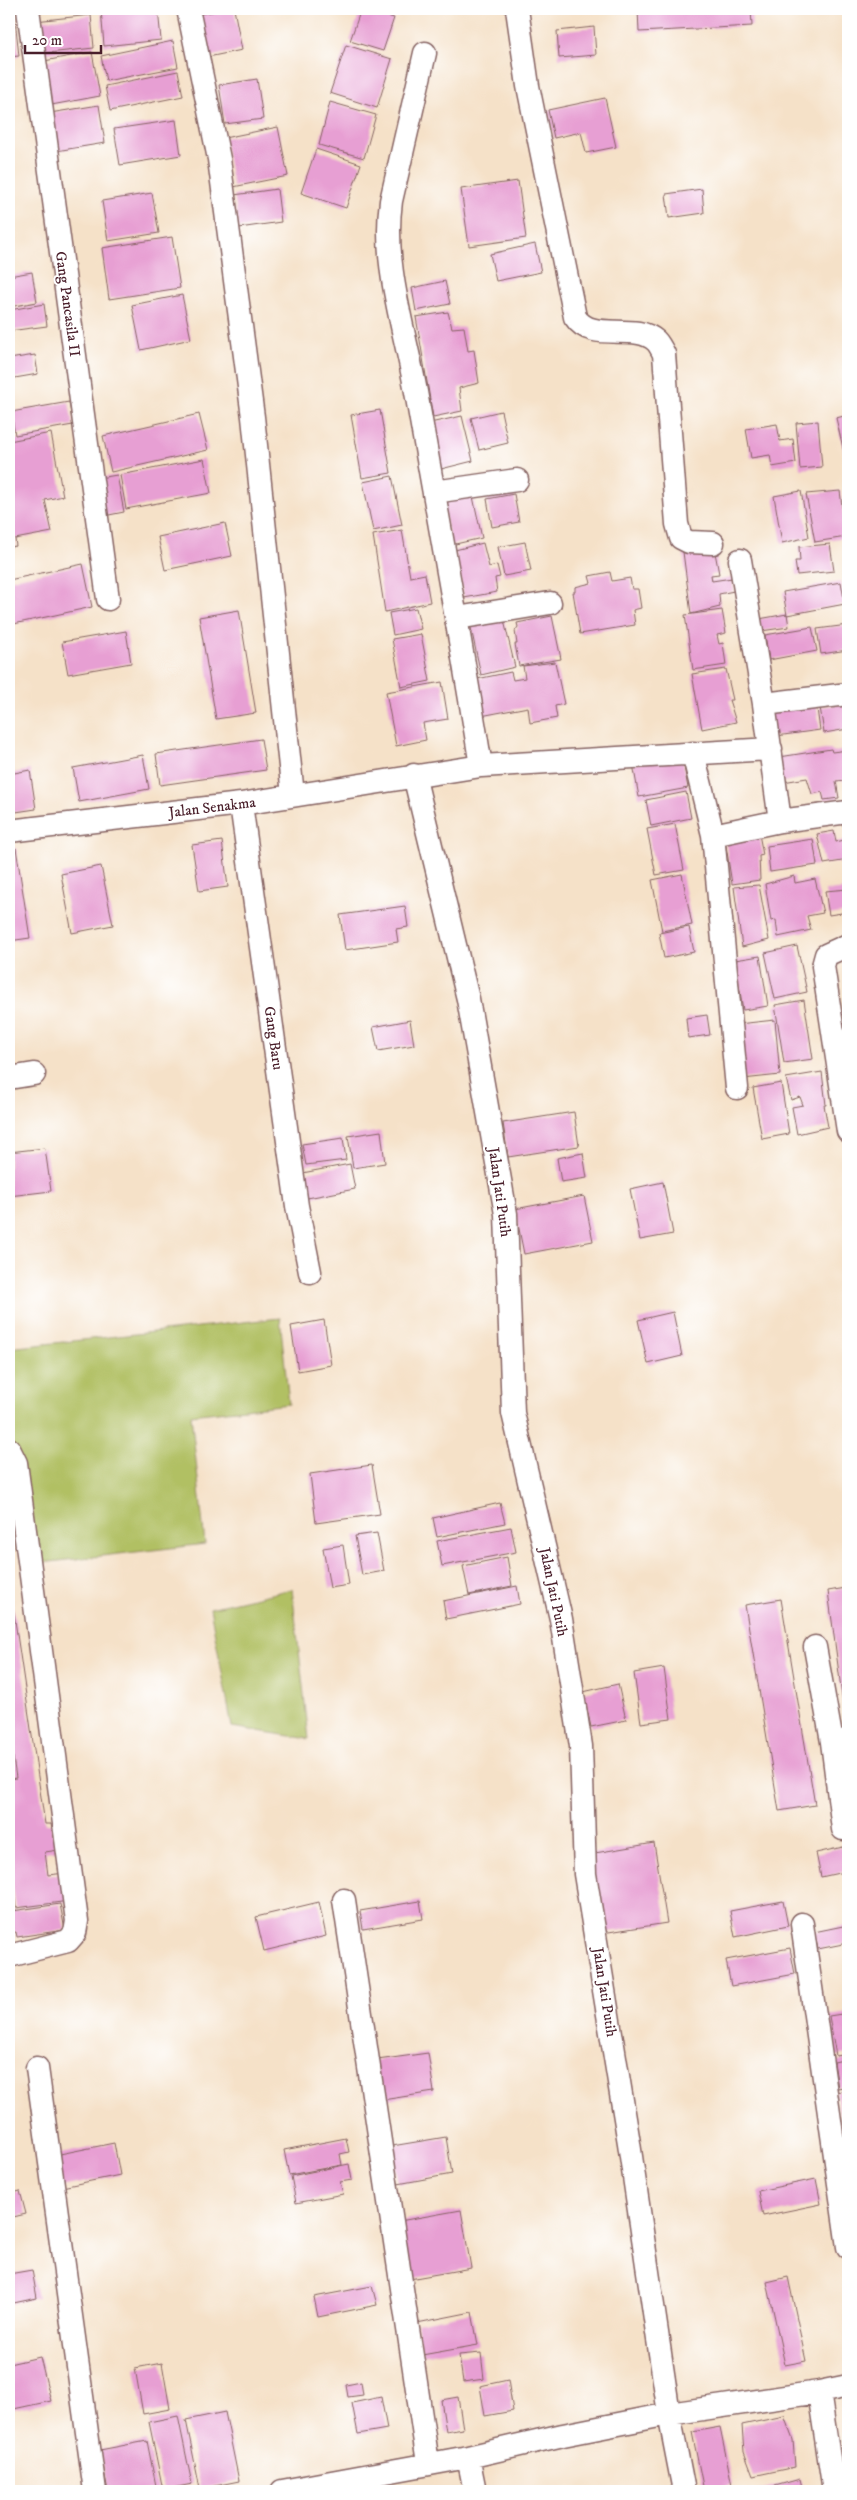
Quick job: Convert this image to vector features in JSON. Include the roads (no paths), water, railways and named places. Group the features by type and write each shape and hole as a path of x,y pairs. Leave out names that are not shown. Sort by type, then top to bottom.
{"street":[{"name":"Gang Pancasila II","path":"28,9 108,599"},
{"path":"188,9 222,179 253,416 293,795"},
{"path":"517,9 528,86 575,317 581,326 592,329 647,334 657,341 664,354 677,524 681,538 689,542 713,542"},
{"path":"425,53 388,221 390,265 457,618 481,766"},
{"path":"434,492 517,480"},
{"path":"740,560 771,749 780,821"},
{"path":"457,618 550,603"},
{"path":"764,704 848,694"},
{"name":"Jalan Senakma","path":"9,831 241,804 414,775 481,766 771,749"},
{"path":"693,753 712,834 737,1088"},
{"name":"Jalan Jati Putih","path":"414,775 468,999 506,1214 513,1413 562,1619 581,1746 585,1874 630,2143 669,2414 684,2491"},
{"name":"Gang Baru","path":"241,804 297,1206 310,1272"},
{"path":"712,834 780,821 848,812"},
{"path":"848,945 826,954 823,966 848,1131"},
{"path":"9,1078 34,1074"},
{"path":"9,1449 16,1463 77,1922 75,1933 68,1941 9,1956"},
{"path":"816,1646 840,1741 843,1829"},
{"path":"344,1900 428,2463"},
{"path":"802,1924 848,2247"},
{"path":"37,2068 94,2491"},
{"path":"282,2491 468,2457 563,2435 669,2414 848,2386"},
{"path":"819,2392 834,2491"},
{"path":"468,2457 475,2491"}]}
